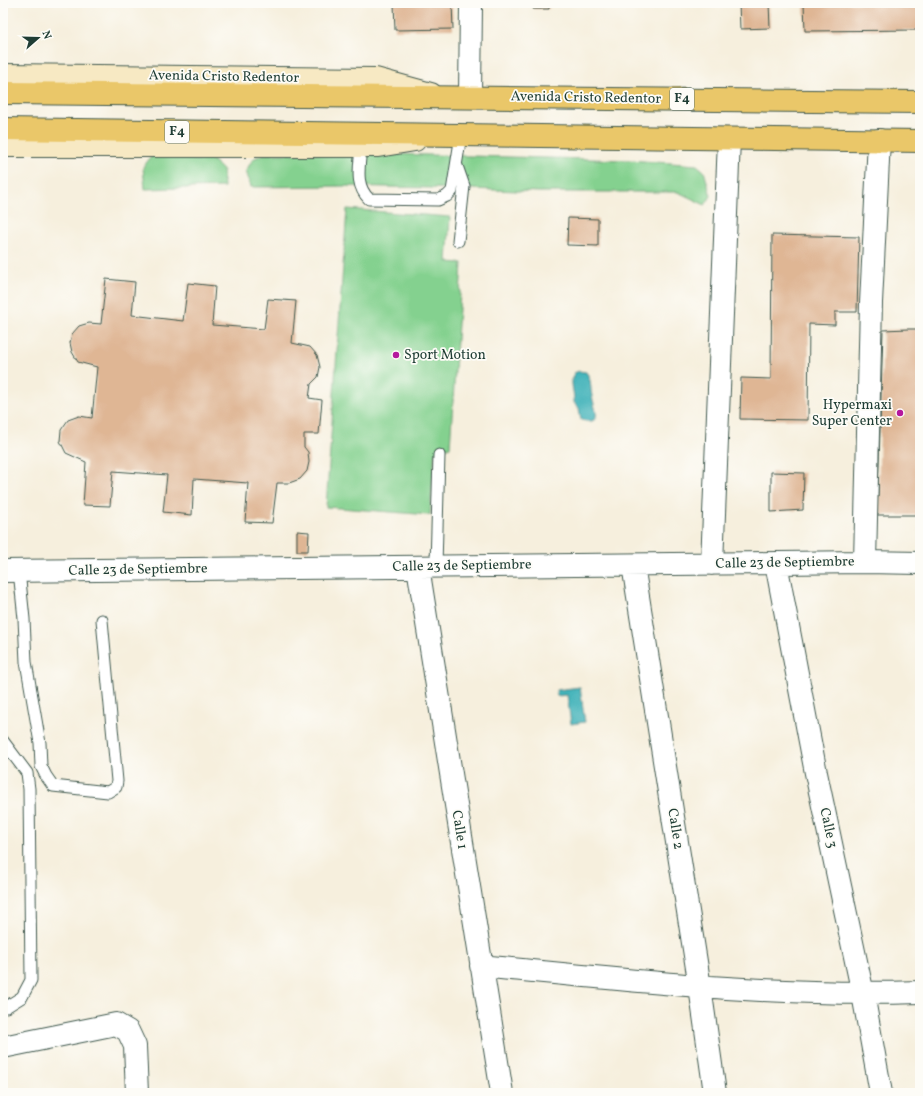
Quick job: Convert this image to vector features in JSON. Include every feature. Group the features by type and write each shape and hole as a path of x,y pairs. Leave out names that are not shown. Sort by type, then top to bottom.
{"highway":[{"name":"Avenida Cristo Redentor","path":"3,93 920,102"},
{"name":"F4","path":"3,129 355,140 455,135 920,141"}],"main road":[{"name":"Avenida Cristo Redentor","path":"3,74 376,80 443,97"},
{"path":"3,146 355,140"}],"street":[{"path":"470,97 471,3"},
{"path":"712,564 729,139"},
{"path":"864,562 871,303 879,140"},
{"name":"Calle 23 de Septiembre","path":"11,571 864,562 920,563"},
{"name":"Calle 3","path":"776,563 816,773 863,994 881,1093"},
{"name":"Calle 2","path":"633,565 700,987 715,1093"},
{"name":"Calle 1","path":"427,567 481,966 502,1093"},
{"path":"481,966 700,987 863,994 920,992"},
{"path":"3,1047 116,1024 128,1031 135,1046 137,1093"}],"lane":[{"path":"355,140 359,184 363,193 369,199 438,200 447,196 452,191 456,165 455,135"},
{"path":"456,165 464,186 458,241"},
{"path":"427,567 439,456"},
{"path":"11,571 24,619 26,662 40,743 41,766 53,786 108,792 116,787 118,781 102,620"},
{"path":"3,741 27,773 29,789 31,980 22,997 6,1007 3,1007"}],"green space":[{"path":"163,153 197,160 210,158 223,170 224,187 145,189 143,167 151,157"},
{"path":"350,153 630,160 697,165 704,171 711,196 705,205 678,192 539,192 344,186 251,187 246,171 253,159 263,154"},
{"name":"Sport Motion","path":"347,209 450,217 447,262 462,263 450,447 435,452 430,515 326,507"}],"water":[{"path":"579,371 586,372 589,378 596,410 596,418 593,420 581,420 579,408 574,403 572,380 574,373"},
{"path":"580,687 585,722 571,724 567,695 557,696 556,690"}],"building":[{"path":"3,3 5,3 5,32 3,32"},
{"path":"394,3 452,3 453,29 395,30"},
{"path":"533,3 549,3 549,9 533,9"},
{"path":"739,3 769,3 770,28 740,29"},
{"path":"804,3 919,3 919,30 805,31"},
{"path":"568,218 598,219 598,246 567,245"},
{"path":"772,235 859,237 857,312 835,312 835,325 809,324 808,420 740,419 741,378 771,379"},
{"path":"106,279 135,282 132,315 183,321 188,283 215,286 212,325 264,329 268,299 296,301 292,343 310,347 317,355 320,367 318,377 311,384 309,398 322,400 319,434 304,434 304,447 308,452 309,462 307,471 300,479 289,483 277,483 272,523 245,522 248,483 194,479 192,515 163,512 167,475 113,471 110,506 83,505 86,462 66,453 60,441 61,430 68,420 79,416 92,418 97,367 78,362 72,352 70,343 72,334 79,326 89,323 101,324"},
{"name":"Hypermaxi Super Center","path":"920,329 920,515 875,515 878,496 883,330"},
{"path":"771,472 804,473 803,510 771,512"},
{"path":"297,531 309,532 308,551 297,551"}],"place":[{"name":"Sport Motion","path":"396,355"},
{"name":"Hypermaxi Super Center","path":"900,413"}]}
